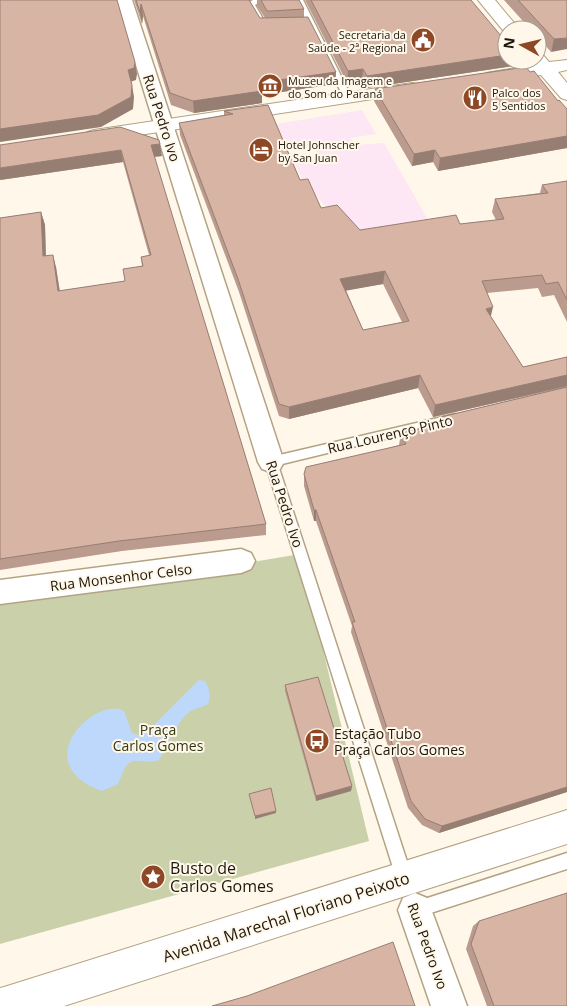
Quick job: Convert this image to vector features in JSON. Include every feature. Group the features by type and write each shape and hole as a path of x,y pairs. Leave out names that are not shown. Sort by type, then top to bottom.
{"street":[{"name":"Rua Pedro Ivo","path":"124,0 271,462"},
{"path":"486,0 503,20"},
{"path":"547,64 567,66"},
{"path":"472,80 515,70"},
{"path":"546,70 567,94"},
{"path":"77,138 434,85"},
{"name":"Rua Monsenhor Celso","path":"0,592 241,561"},
{"name":"Avenida Marechal Floriano Peixoto","path":"4,1006 410,895 567,827"},
{"name":"Rua Pedro Ivo","path":"410,895 449,1006"}],"lane":[{"path":"258,0 251,4 264,26"},
{"path":"299,0 308,25 348,98"},
{"name":"Rua Lourenço Pinto","path":"271,462 470,415"},
{"name":"Rua Pedro Ivo","path":"271,462 410,895"},
{"path":"410,895 567,861"}],"shaded area":[{"path":"362,110 376,134 350,138 355,145 384,143 434,230 359,243 304,183 295,164 318,155 313,144 287,148 276,124"}],"green space":[{"name":"Praça Carlos Gomes","path":"300,554 369,841 0,944 0,604"}],"water":[{"name":"Praça Carlos Gomes","path":"199,680 205,681 208,687 210,695 208,704 189,712 185,716 159,760 130,762 124,769 118,784 102,791 80,779 69,765 68,750 73,735 97,713 111,709 124,711 132,733 138,735 146,733"}],"building":[{"path":"0,0 117,0 135,62 134,68 128,70 132,85 131,97 98,115 0,129"},
{"path":"136,0 249,0 260,18 308,17 336,72 258,83 262,91 193,101 170,93 141,4 140,12"},
{"path":"261,0 299,0 304,9 267,11"},
{"path":"311,0 471,0 497,31 497,56 367,76 363,69 348,71"},
{"path":"518,0 567,0 567,38 554,39 547,31 547,20 536,20"},
{"path":"505,70 534,71 558,101 567,109 567,136 440,158 435,150 414,154 375,89"},
{"path":"268,105 300,180 308,179 321,208 337,205 360,230 456,215 460,224 504,219 495,199 548,193 542,185 567,181 567,300 558,282 546,284 542,275 482,281 493,307 486,309 523,367 567,357 567,375 435,405 420,375 289,407 279,404 238,279 179,123 233,114 224,111","holes":["385,271 409,321 363,330 340,279"]},
{"path":"120,127 159,140 160,144 151,145 266,524 119,541 0,559 0,218 41,212 43,256 53,255 58,291 125,281 123,269 143,266 141,257 151,255 121,150 0,168 0,145"},
{"path":"567,387 567,787 442,826 425,819 411,801 352,622 355,622 316,510 314,510 304,474 306,467 406,444 401,433 444,423 441,417"},
{"name":"Estação Tubo Praça Carlos Gomes","path":"318,677 352,786 316,796 285,685"},
{"path":"271,788 276,811 255,816 249,794"},
{"path":"567,893 567,1006 494,1006 471,944 479,921"},
{"path":"393,942 415,1006 212,1006 247,996"}],"place":[{"name":"Secretaria da Saúde - 2ª Regional","path":"423,40"},
{"name":"Museu da Imagem e do Som do Paraná","path":"270,86"},
{"name":"Palco dos 5 Sentidos","path":"475,98"},
{"name":"Hotel Johnscher by San Juan","path":"261,150"},
{"name":"Estação Tubo Praça Carlos Gomes","path":"317,741"},
{"name":"Busto de Carlos Gomes","path":"153,877"}]}
